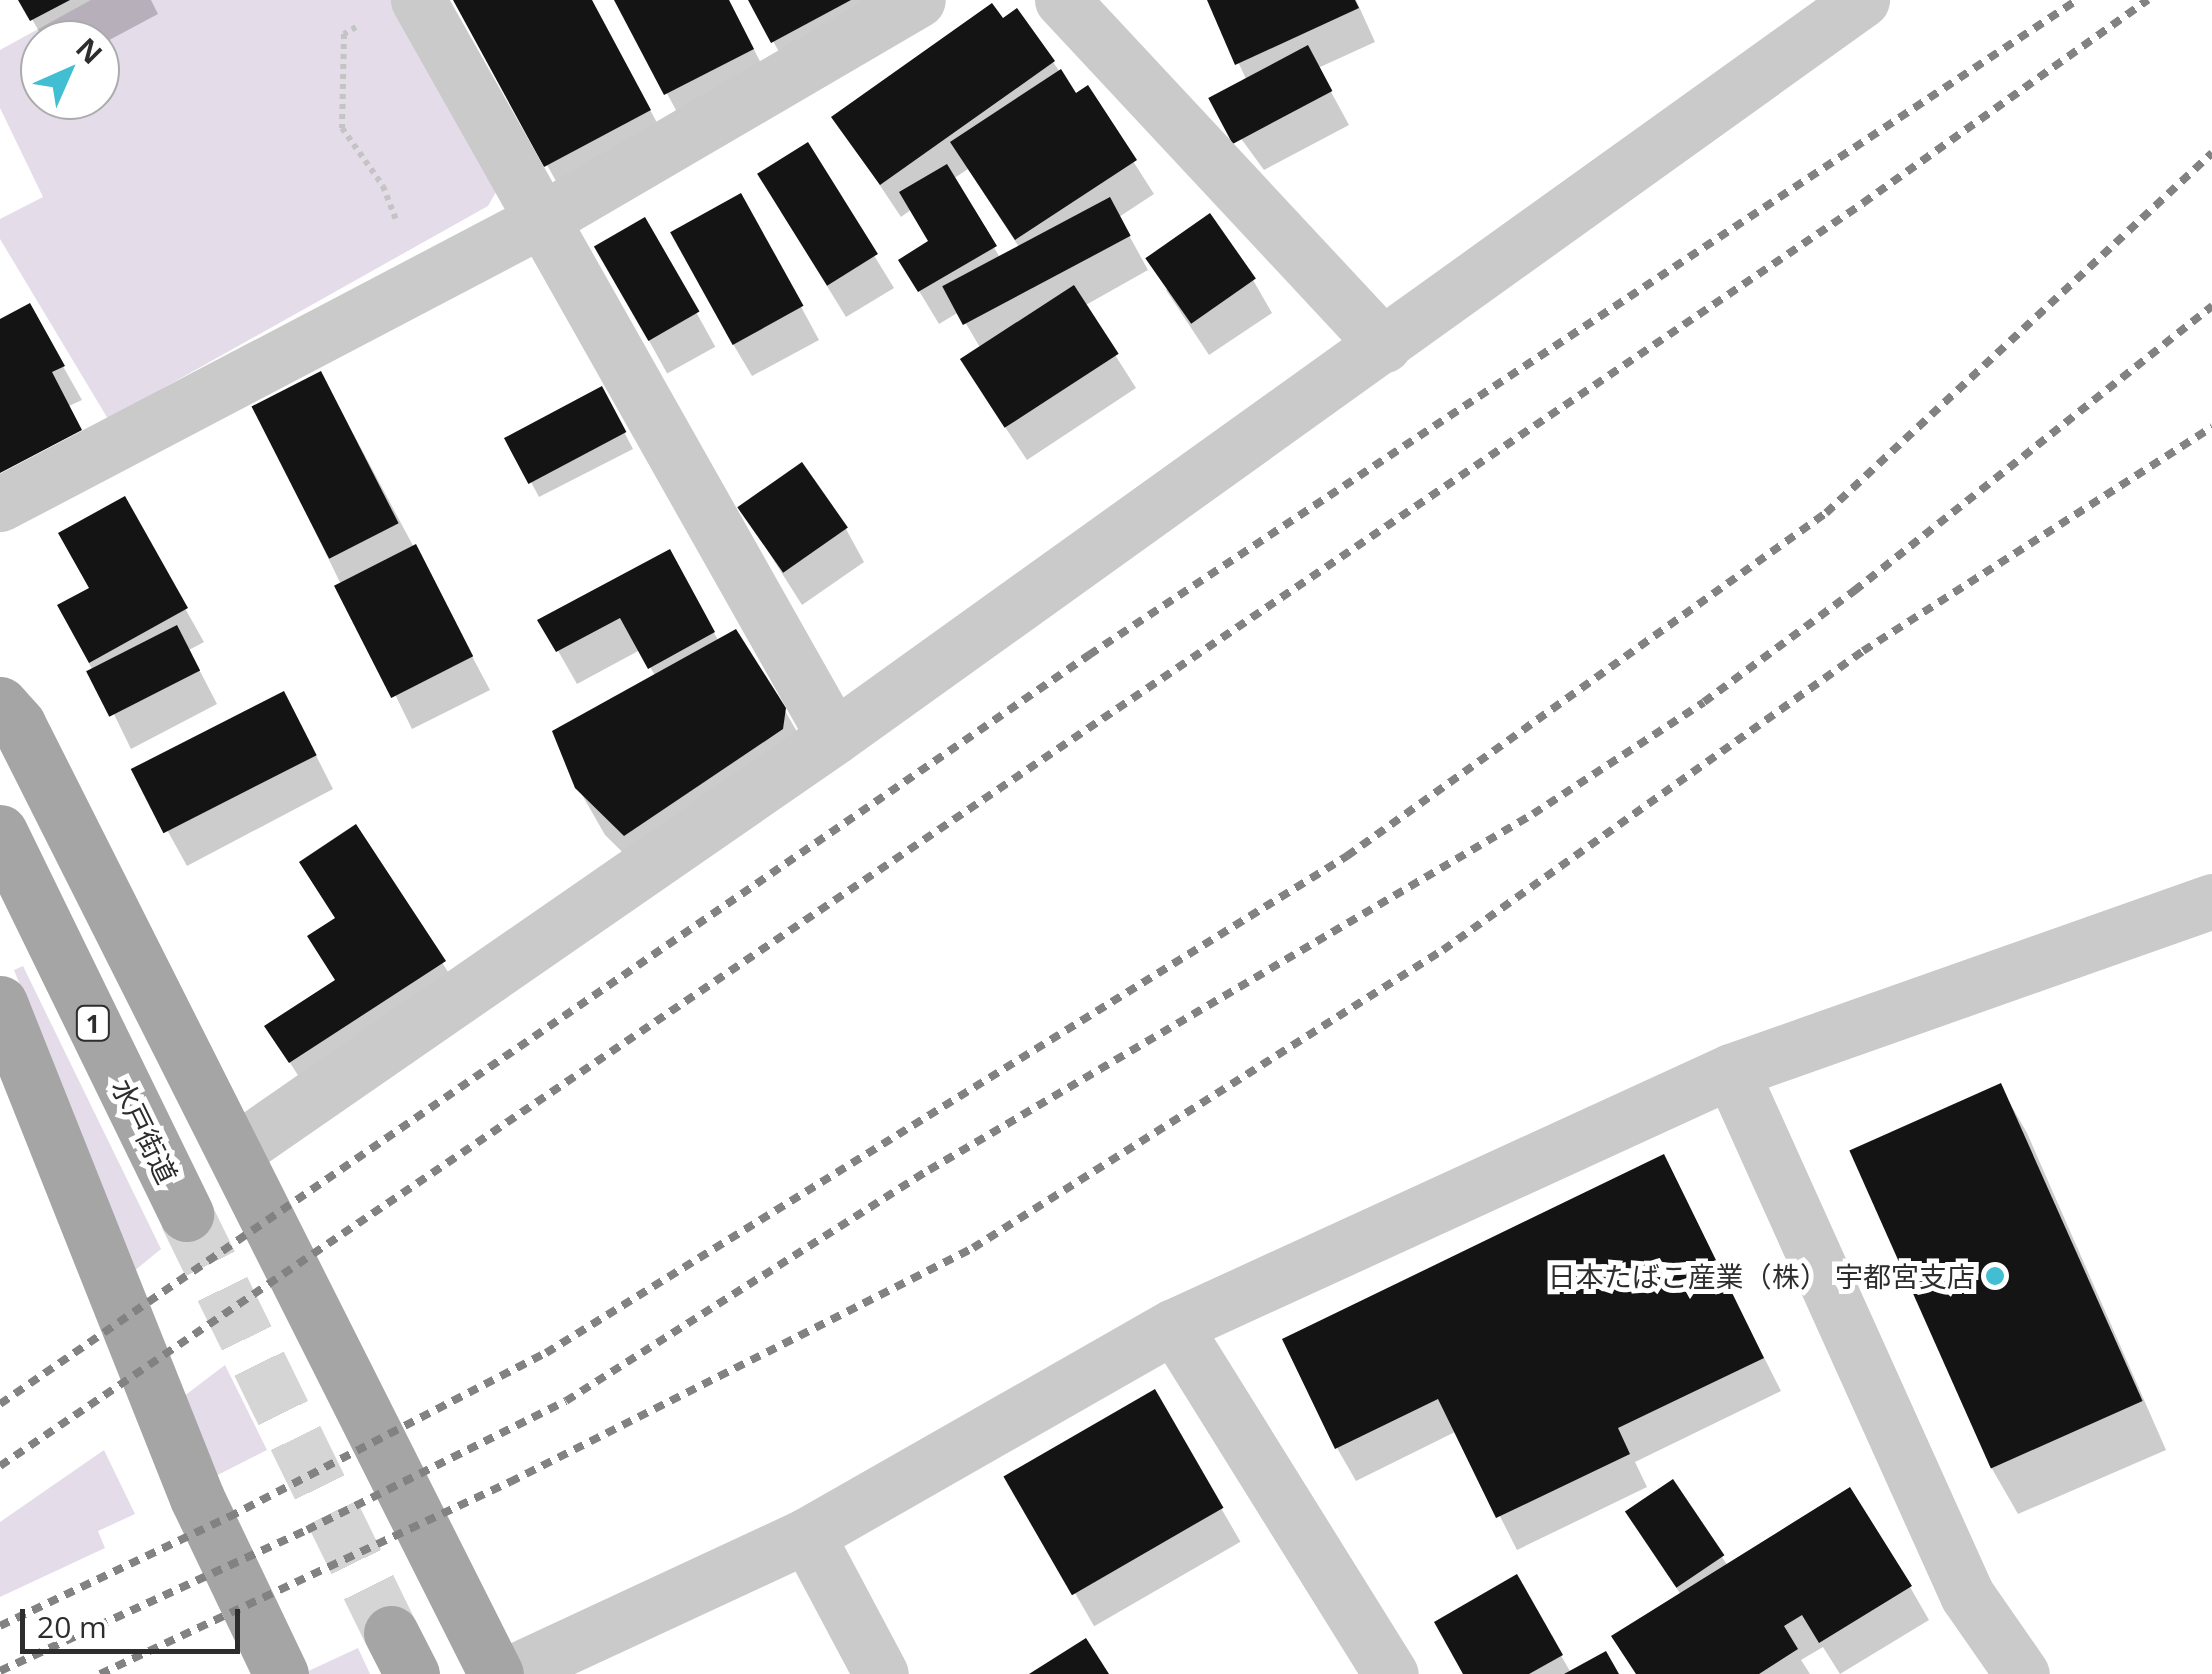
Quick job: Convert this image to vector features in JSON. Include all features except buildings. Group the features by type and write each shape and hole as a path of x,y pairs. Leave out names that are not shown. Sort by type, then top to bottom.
{"main road":[{"path":"0,704 18,724 496,1674"},
{"name":"水戸街道","path":"0,832 186,1214"},
{"path":"0,1003 196,1498 280,1674"}],"street":[{"path":"0,504 542,219 918,0"},
{"path":"1062,0 1384,345"},
{"path":"234,1152 834,738 1862,0"},
{"path":"395,9 542,219 834,738"},
{"path":"508,1674 807,1535 1174,1326 1731,1071 2212,901"},
{"path":"1731,1071 1967,1595 2022,1674"},
{"path":"1174,1326 1391,1674"},
{"path":"807,1535 880,1674"}],"path":[{"path":"395,9 344,34 342,128 383,186 409,251 440,273"}],"shaded area":[{"path":"91,0 400,0 501,183 488,206 108,419 0,239 0,219 43,197 0,108 0,50 20,39 20,120 120,120 120,20 55,20"},
{"path":"23,966 161,1249 133,1272 14,970"},
{"path":"225,1365 267,1450 196,1486 167,1409"},
{"path":"104,1450 135,1514 98,1531 105,1548 0,1597 0,1522"},
{"path":"358,1648 370,1674 302,1674"}],"tunnel":[{"path":"186,1214 391,1633"}],"railway":[{"path":"0,1404 1089,655 2077,0"},
{"path":"0,1466 1863,203 2148,0"},
{"path":"0,1626 229,1517 546,1353 1347,856 1826,513 2212,153"},
{"path":"0,1671 307,1530 566,1401 929,1170 1533,814 1704,702 1854,591 2212,306"},
{"path":"100,1674 510,1482 973,1248 1443,950 1863,651 2212,427"}],"place":[{"name":"日本たばこ産業（株） 宇都宮支店","path":"1995,1276"}]}
